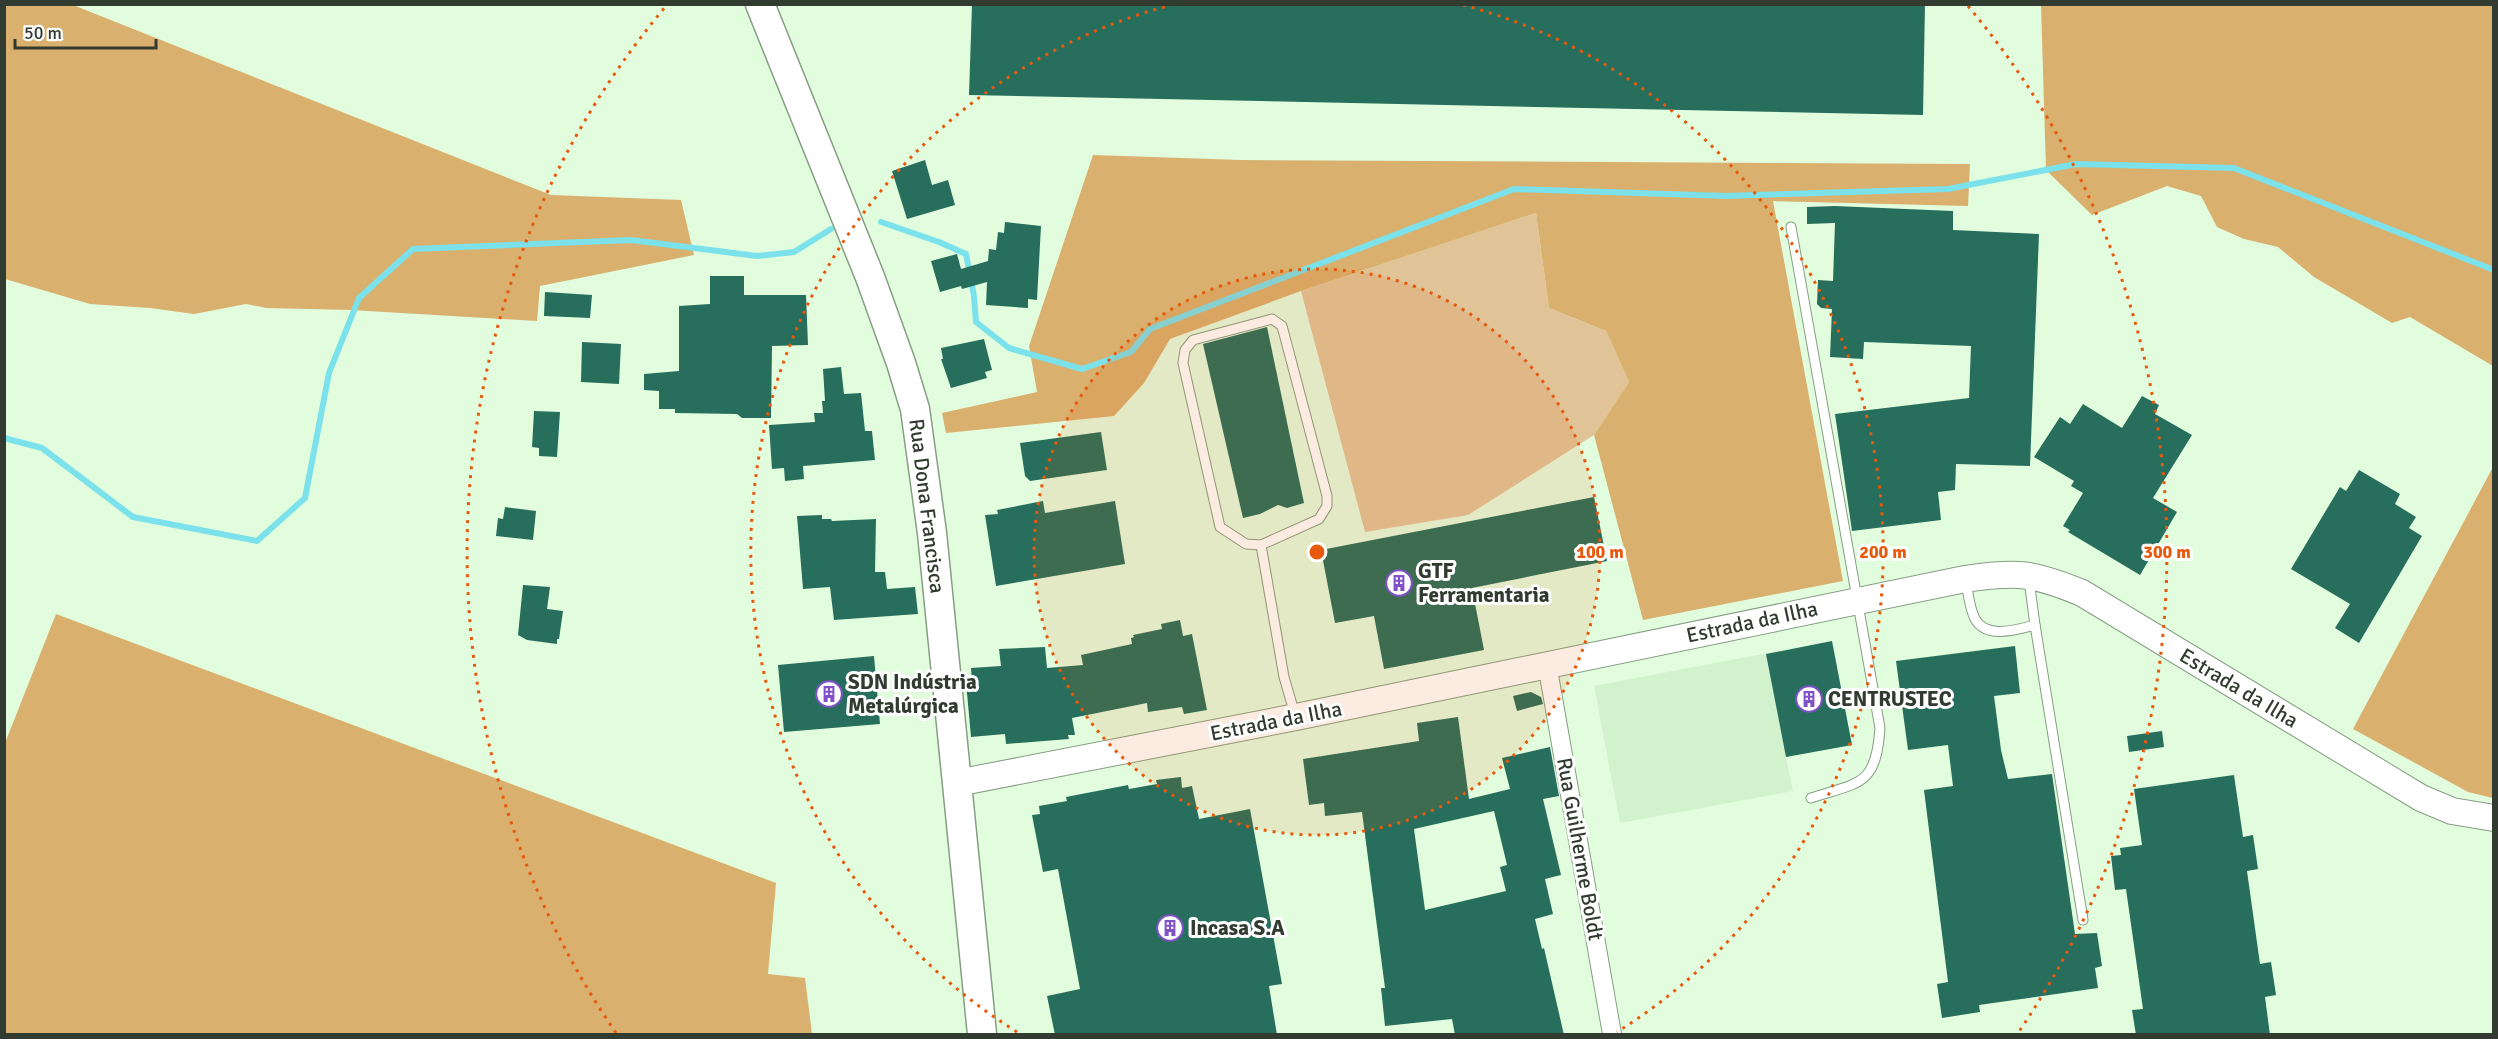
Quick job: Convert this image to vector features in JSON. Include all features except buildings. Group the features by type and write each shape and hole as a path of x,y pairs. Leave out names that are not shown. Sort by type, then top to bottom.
{"main road":[{"name":"Rua Dona Francisca","path":"760,4 870,277 915,409 929,509 982,1035"}],"street":[{"name":"Estrada da Ilha","path":"957,783 1296,717 1965,579 2029,574 2082,593 2421,798 2452,811 2493,818"},
{"name":"Rua Guilherme Boldt","path":"1547,664 1612,1035"}],"lane":[{"path":"1791,227 1880,728 1878,751 1872,769 1862,782 1811,798"},
{"path":"1272,319 1282,326 1327,496 1327,506 1319,519 1261,545 1246,544 1220,527 1183,363 1185,350 1193,340 1272,319"},
{"path":"1261,545 1284,677 1296,717"},
{"path":"2029,574 2035,625 2083,920"},
{"path":"1965,579 1973,617 1983,626 1993,632 2010,632 2035,625"}],"shaded area":[{"path":"4,5 73,5 551,195 681,200 694,255 540,286 537,321 351,310 266,308 246,304 194,314 90,304 5,279"},
{"path":"2041,5 2493,5 2493,366 2410,317 2392,323 2314,277 2278,247 2244,239 2217,227 2201,196 2167,186 2092,215 2046,170"},
{"path":"1093,155 1241,160 1970,164 1968,206 1773,201 1843,581 1643,620 1594,435 1629,382 1606,331 1549,308 1536,213 1301,291 1170,339 1144,383 1114,416 946,433 942,413 1037,392 1029,346"},
{"path":"1536,213 1549,308 1606,331 1629,382 1594,435 1468,515 1365,532 1301,291"},
{"path":"2493,467 2493,798 2468,792 2353,729"},
{"path":"56,614 776,883 768,974 805,978 812,1034 5,1034 5,743"},
{"path":"1832,641 1852,745 1786,757 1793,791 1620,823 1594,686"}],"waterway":[{"path":"881,222 966,254 974,296 976,322 1009,348 1082,369 1131,352 1150,329 1514,189 1726,196 1948,189 2076,164 2234,168 2494,270"},
{"path":"4,438 42,448 133,517 257,541 305,498 329,373 359,298 413,249 631,240 757,256 794,252 831,229"}],"place":[{"name":"GTF Ferramentaria","path":"1399,583"},
{"name":"SDN Indústria Metalúrgica","path":"829,694"},
{"name":"CENTRUSTEC","path":"1809,699"},
{"name":"Incasa S.A","path":"1170,928"}]}
